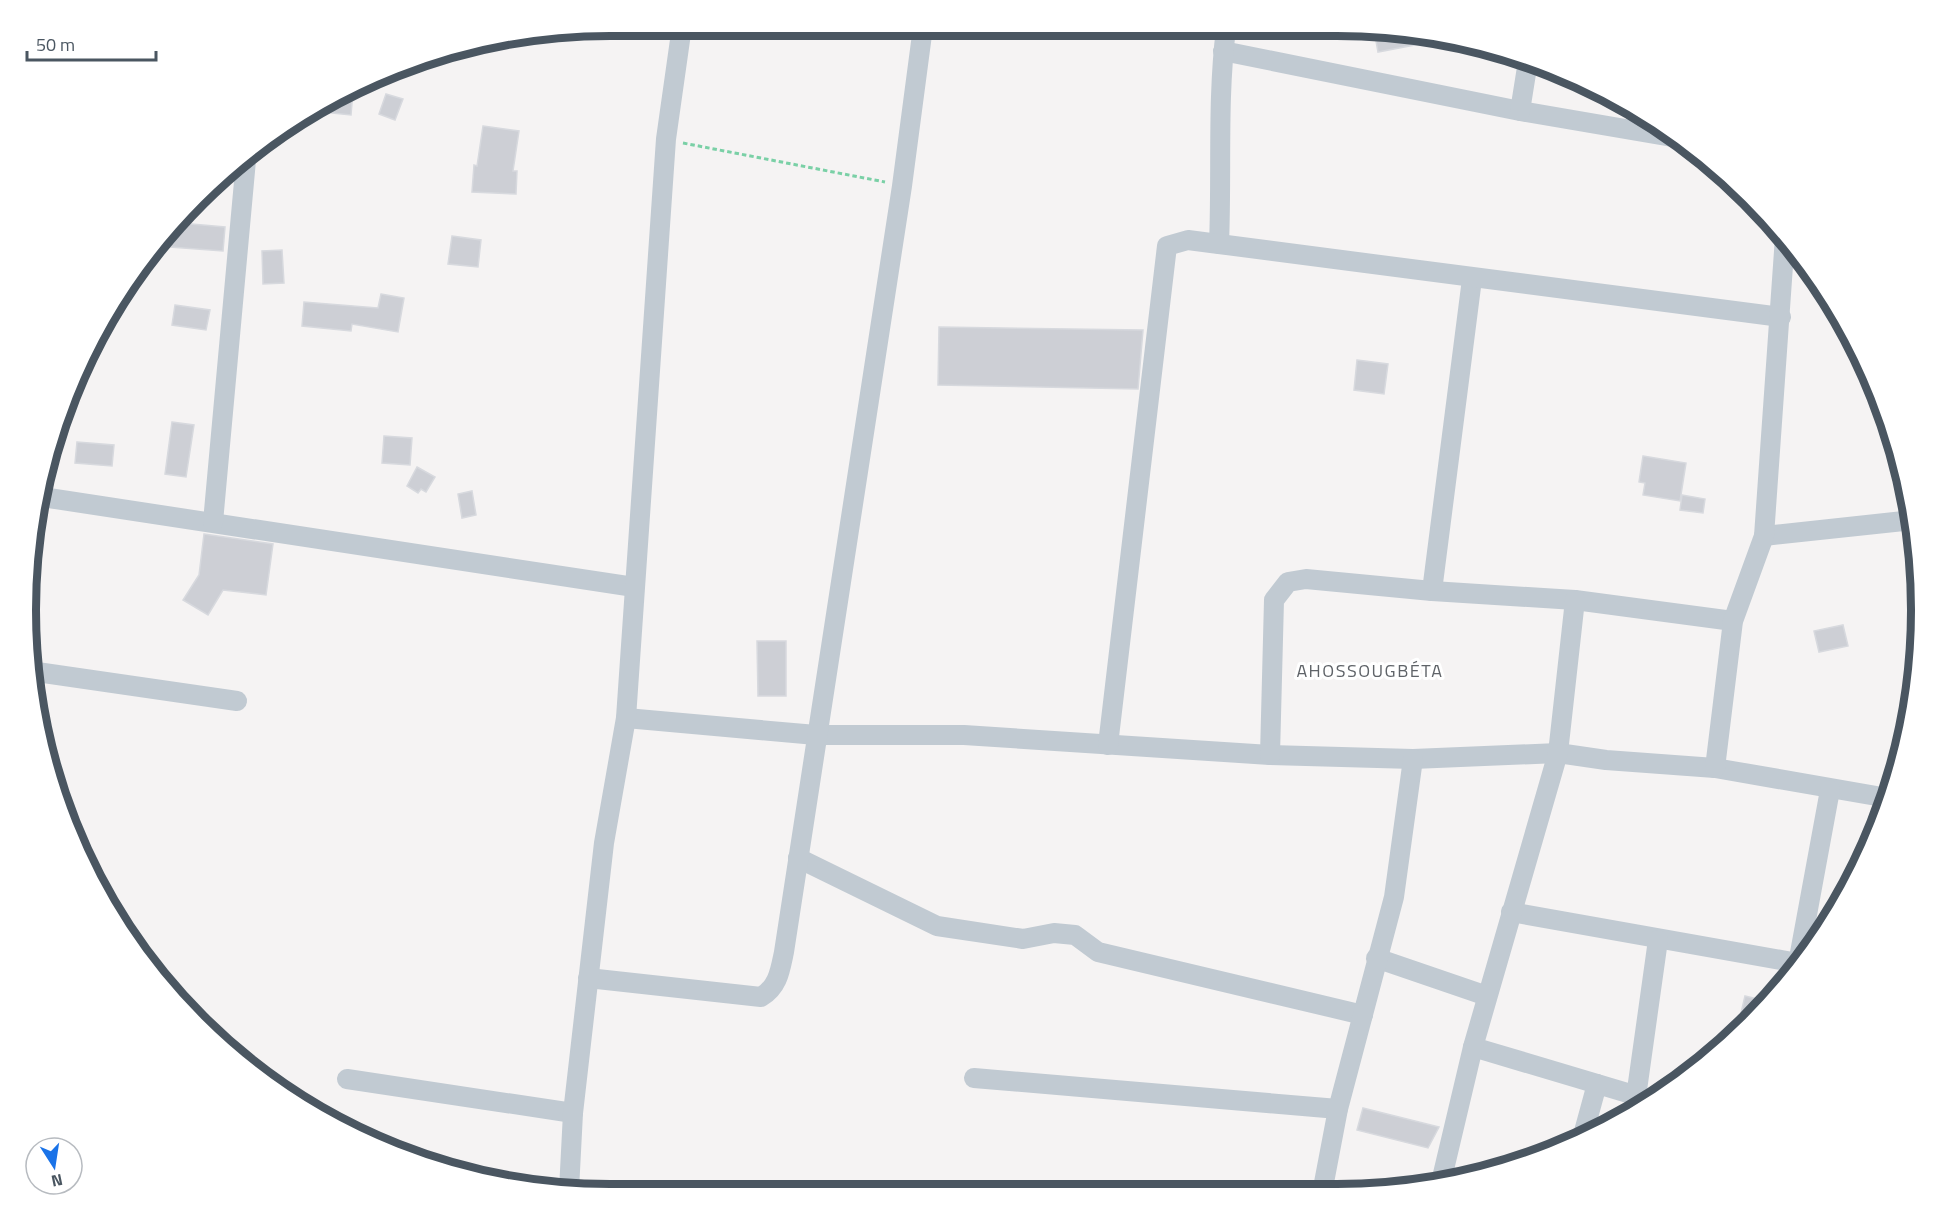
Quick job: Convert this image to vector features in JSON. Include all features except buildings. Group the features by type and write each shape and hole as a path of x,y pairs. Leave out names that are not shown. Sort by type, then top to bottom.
{"street":[{"path":"569,1183 573,1113 604,843 626,718 666,139 681,36"},
{"path":"588,978 761,998 771,992 777,981 902,186 922,36"},
{"path":"1219,244 1221,198 1218,150 1225,36"},
{"path":"1223,51 1520,111 1658,135"},
{"path":"1520,111 1527,68"},
{"path":"213,522 245,167"},
{"path":"1108,745 1167,246 1188,240 1781,318"},
{"path":"1715,768 1733,621 1764,536 1784,251"},
{"path":"1432,591 1472,279"},
{"path":"47,498 634,587"},
{"path":"1764,536 1904,521"},
{"path":"1270,755 1274,600 1288,582 1306,579 1432,591 1575,600 1733,621"},
{"path":"1443,1174 1473,1047 1558,753 1575,600"},
{"path":"40,672 237,701"},
{"path":"626,718 816,735 964,735 1270,755 1413,759 1558,753 1606,760 1715,768 1830,790 1880,797"},
{"path":"1324,1184 1338,1109 1394,897 1413,759"},
{"path":"1802,946 1830,790"},
{"path":"798,858 937,926 1023,939 1054,933 1075,935 1098,952 1363,1015"},
{"path":"1511,912 1788,964"},
{"path":"1643,1095 1658,940"},
{"path":"1377,958 1487,996"},
{"path":"1473,1047 1640,1097"},
{"path":"347,1078 573,1113"},
{"path":"974,1078 1338,1109"},
{"path":"1585,1128 1597,1084"}],"path":[{"path":"666,139 902,186"}],"district":[{"name":"AHOSSOUGBÉTA","path":"1370,670"}]}
